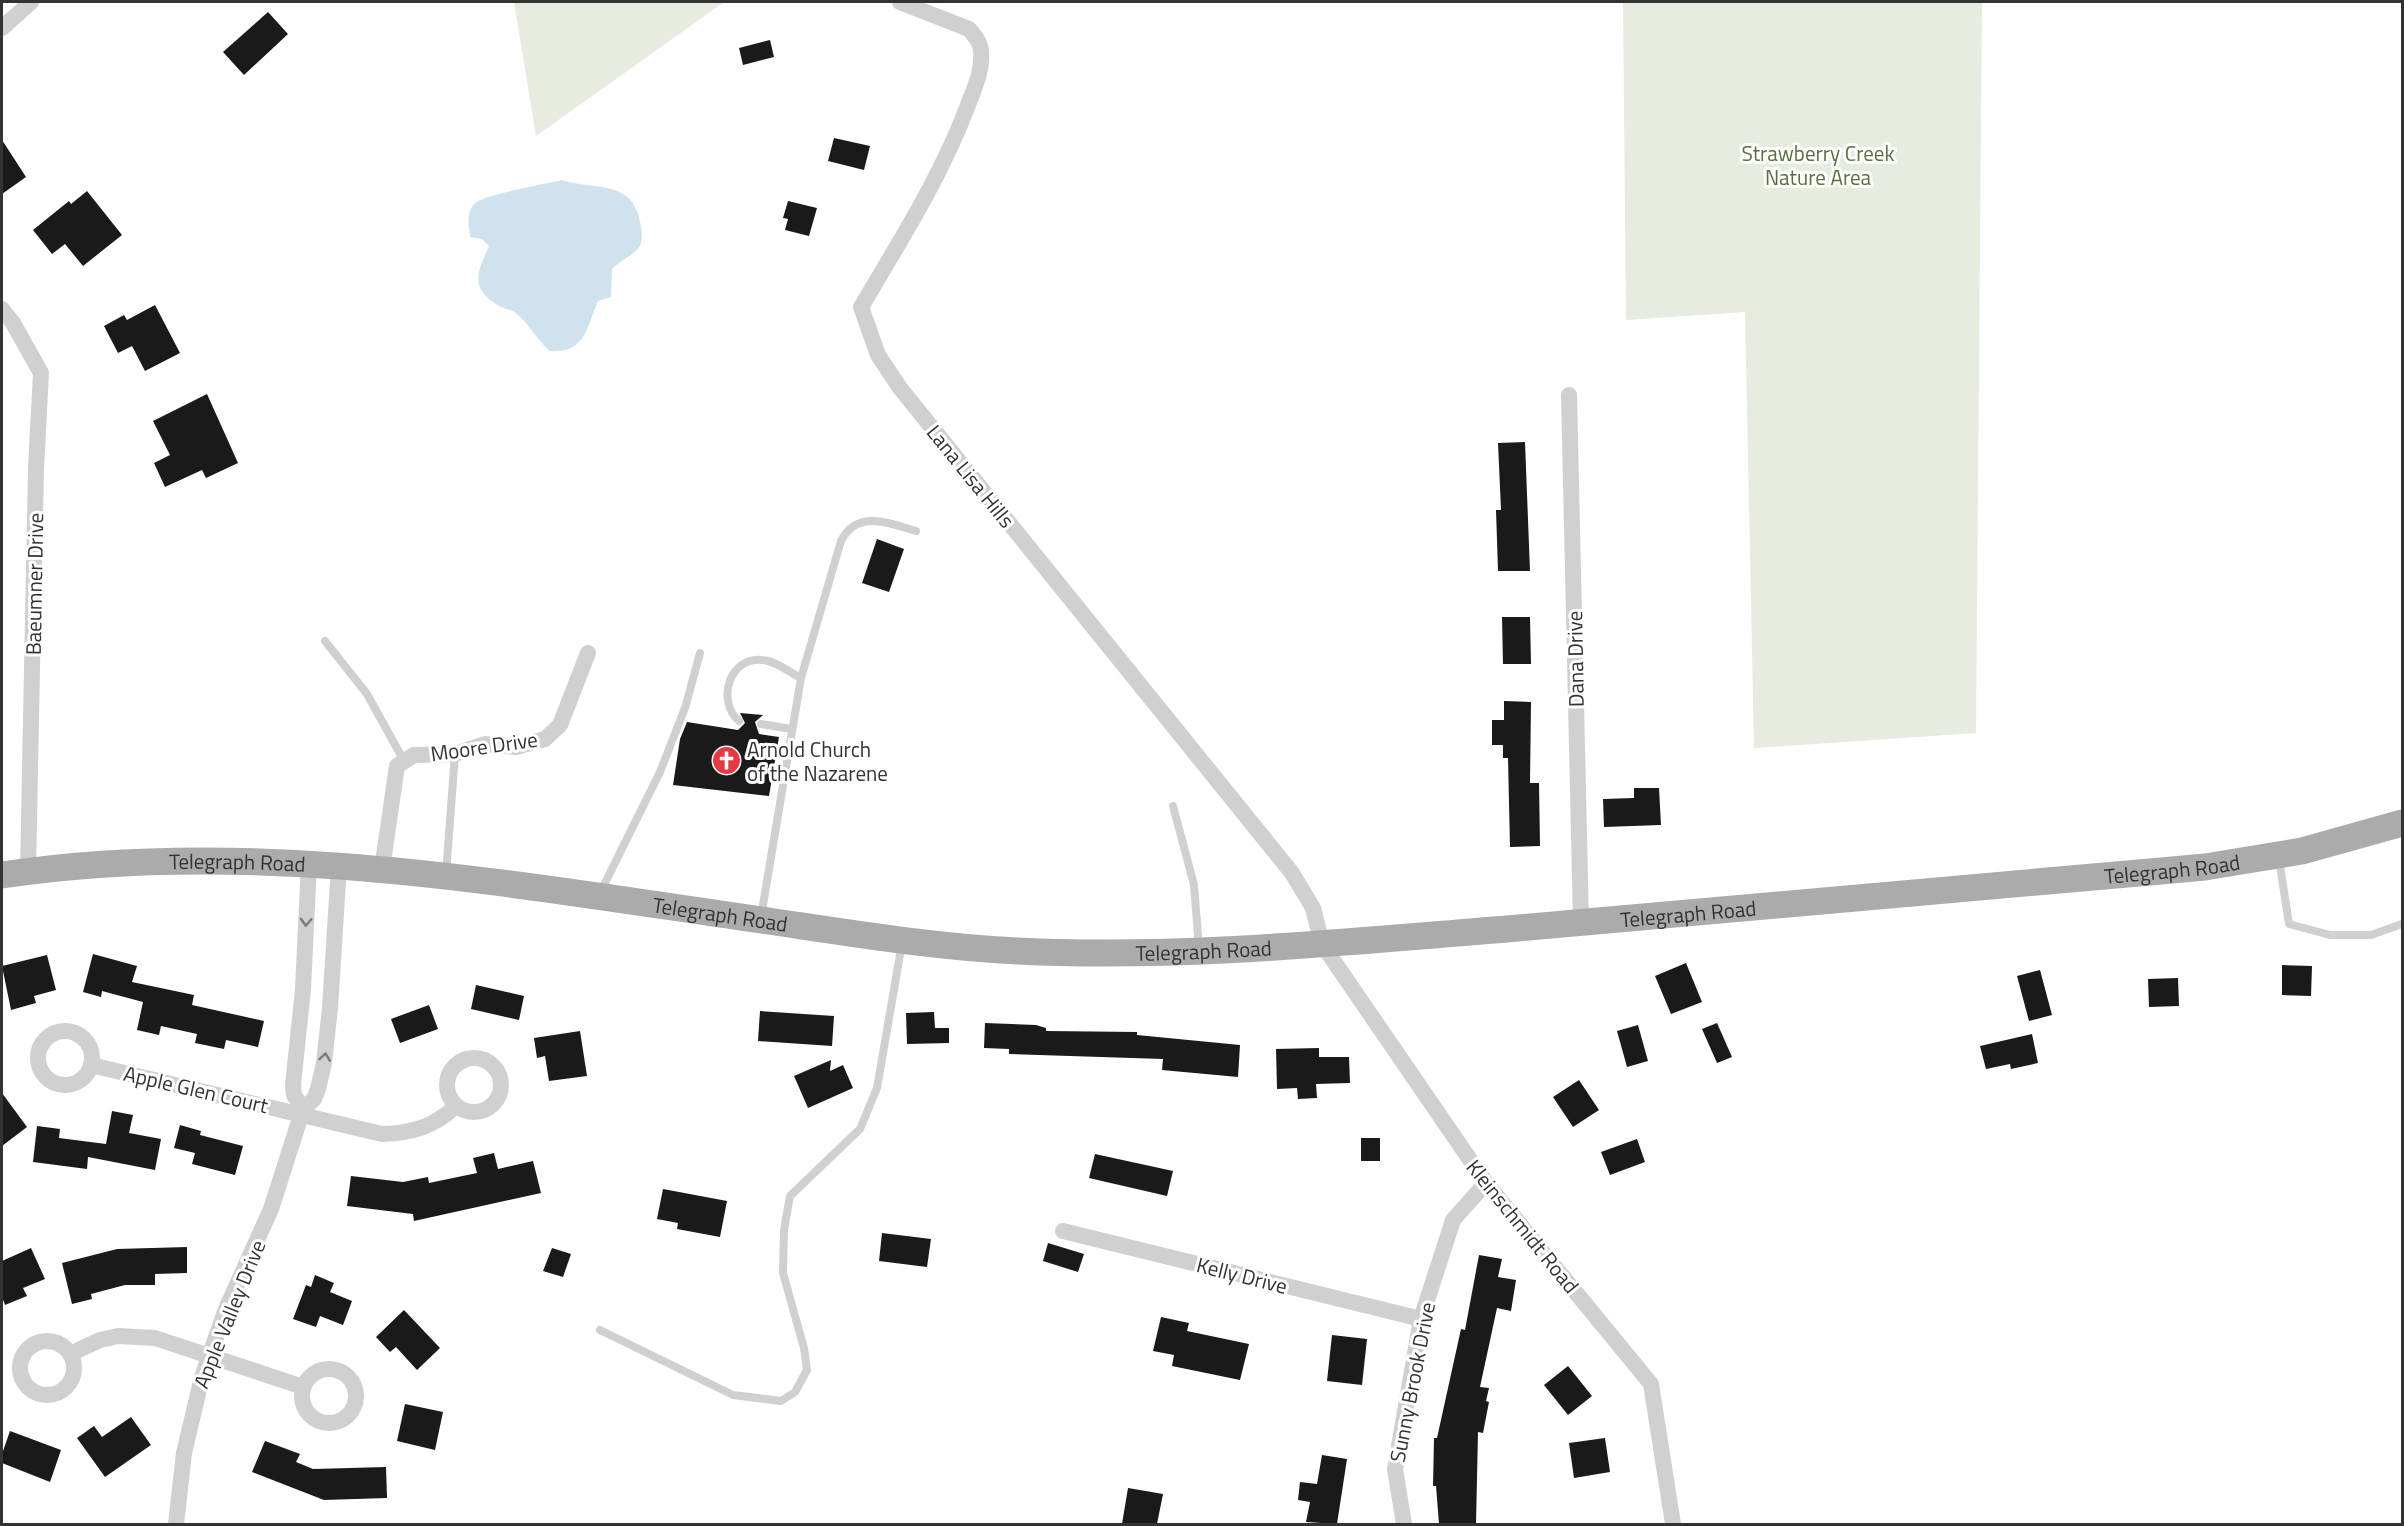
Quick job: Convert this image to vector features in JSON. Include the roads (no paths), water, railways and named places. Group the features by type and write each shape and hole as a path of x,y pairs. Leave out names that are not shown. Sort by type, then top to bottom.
{"main road":[{"name":"Telegraph Road","path":"2,875 90,864 144,861 309,863 446,877 902,940 1012,951 1199,952 1581,923 2205,867 2278,855 2349,839 2403,823"}],"street":[{"path":"2,28 31,2"},
{"name":"Lana Lisa Hills","path":"900,2 969,29 976,36 982,54 975,86 950,150 861,307 878,355 900,388 1292,873 1312,908 1323,944"},
{"name":"Baeumner Drive","path":"2,309 13,322 41,373 36,468 28,871"},
{"name":"Dana Drive","path":"1569,395 1581,923"},
{"name":"Moore Drive","path":"382,869 397,766 414,755 455,754 485,744 516,747 545,739 560,725 588,653"},
{"path":"302,1111 292,1085 303,989 309,863"},
{"name":"Apple Valley Drive","path":"176,1524 187,1437 208,1356 271,1209 302,1111 314,1099 318,1089 324,1063 330,1008 339,866"},
{"name":"Kleinschmidt Road","path":"1323,944 1486,1183 1652,1384 1673,1524"},
{"name":"Apple Glen Court","path":"92,1065 302,1111 382,1134 406,1133 432,1125 456,1106"},
{"name":"Sunny Brook Drive","path":"1404,1524 1395,1469 1421,1319 1453,1220 1486,1183"},
{"name":"Kelly Drive","path":"1063,1231 1421,1319"},
{"path":"70,1354 100,1340 135,1335 155,1338 303,1387"}],"lane":[{"path":"760,920 801,678 845,534 855,524 872,520 916,531"},
{"path":"325,641 367,694 404,761"},
{"path":"597,898 660,772 686,708 700,653"},
{"path":"739,721 730,710 727,694 731,678 742,664 760,659 772,662 801,678"},
{"path":"761,724 791,729"},
{"path":"446,877 455,754"},
{"path":"1173,806 1194,885 1199,952"},
{"path":"2278,855 2289,924 2330,934 2371,935 2403,924"},
{"path":"600,1330 734,1395 781,1401 795,1392 807,1370 804,1348 783,1273 784,1230 790,1196 860,1129 877,1088 902,940"}],"water":[{"path":"562,180 622,193 637,211 642,238 638,249 612,269 611,297 598,301 583,337 571,348 550,351 516,313 489,299 479,286 479,271 489,246 482,239 470,237 469,220 471,208 479,201"}],"place":[{"name":"Arnold Church of the Nazarene","path":"726,761"}],"park label":[{"name":"Strawberry Creek Nature Area","path":"1818,165"}]}
